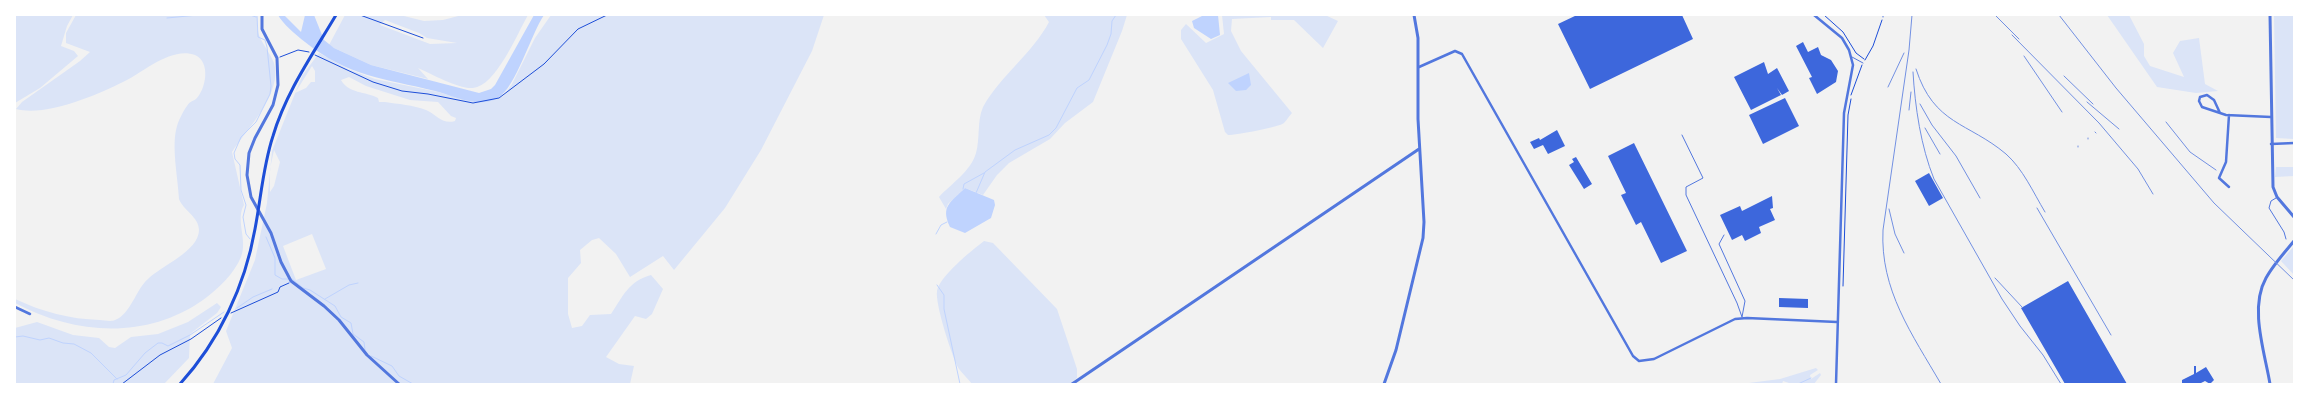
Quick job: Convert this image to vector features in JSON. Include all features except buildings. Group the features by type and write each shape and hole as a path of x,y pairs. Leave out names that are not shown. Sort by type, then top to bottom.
{"main road":[{"path":"180,384 198,362 218,332 241,282 257,219 269,149 277,124 290,92 336,15"}],"street":[{"path":"262,15 262,30 277,58 278,77 275,99 251,146 247,175 251,197 271,233 290,282 324,306 339,320 367,355 399,384"},
{"path":"1384,384 1396,350 1423,238 1424,204 1419,149 1418,38 1414,15"},
{"path":"1814,15 1842,38 1852,57 1853,71 1844,113 1836,384"},
{"path":"2270,15 2273,187 2277,197 2294,217"},
{"path":"1419,66 1455,51 1462,54 1636,359 1647,361 1654,359 1735,319 1837,322"},
{"path":"2220,113 2211,97 2204,95 2200,97 2199,101 2202,107 2220,113 2271,117"},
{"path":"2228,187 2219,178 2226,162 2229,115"},
{"path":"2271,144 2294,143"},
{"path":"1072,384 1419,149"},
{"path":"2270,384 2259,307 2266,278 2294,241"},
{"path":"15,307 30,314"}],"lane":[{"path":"1852,57 1863,62"},
{"path":"1682,135 1703,178 1686,187 1686,195 1737,303 1742,318"},
{"path":"2277,197 2270,201 2269,208 2284,232 2286,239"},
{"path":"1724,235 1719,244 1745,300 1742,318"}],"path":[{"path":"360,15 423,38"},
{"path":"277,58 306,50 373,82 402,91 473,103 490,101 506,92 544,64 578,29 607,15"},
{"path":"1838,294 1843,285 1848,115 1851,97 1863,62 1881,28 1883,16"},
{"path":"229,314 278,292 280,287 290,282"},
{"path":"122,384 160,355 191,339 222,318"}],"shaded area":[{"path":"15,15 73,15 67,26 61,46 74,51 78,56 40,88 15,103"},
{"path":"76,15 254,15 257,16 259,35 274,63 275,74 269,98 232,152 244,205 241,217 243,250 241,257 230,275 209,296 181,313 158,322 134,327 86,327 38,314 15,303 15,299 36,308 67,316 115,320 121,317 148,279 193,245 199,230 194,217 179,199 175,134 183,113 188,105 199,95 204,83 205,69 200,58 186,53 177,54 158,61 114,87 86,98 42,110 28,111 16,109 22,102 90,52 66,43 66,33"},
{"path":"345,15 400,15 424,21 443,20 462,15 528,15 498,69 482,85 473,88 453,84 418,68 428,79 371,65 329,45","holes":["385,20 427,38 457,43 430,44 380,25"]},
{"path":"551,15 824,15 812,51 761,150 725,208 674,270 663,256 630,277 616,254 599,238 592,240 580,250 581,263 568,278 568,314 572,328 582,326 590,315 611,314 627,290 643,278 651,275 663,289 652,314 646,319 635,316 606,357 619,364 634,366 630,384 213,384 232,348 226,331 255,260 267,203 270,172 270,192 274,186 280,162 274,150 270,167 272,151 295,93 306,88 311,82 315,82 315,71 312,66 296,92 302,76 319,53 348,69 375,79 438,92 473,102 503,96 512,84 535,38","holes":["349,77 366,86 410,100 438,102 451,116 456,118 455,121 446,122 430,112 416,107 379,102 378,98 348,88 341,80","312,234 326,269 296,280 283,246"]},
{"path":"1044,15 1127,15 1093,102 1065,123 1050,139 1009,163 997,175 983,195 965,188 948,204 946,209 939,197 970,166 973,160 977,148 983,107 990,95 1042,34 1049,22"},
{"path":"1222,15 1325,15 1338,21 1323,48 1294,20 1271,20 1271,17 1232,19 1231,31 1241,51 1292,113 1281,125 1240,134 1228,135 1225,132 1213,90 1181,39 1181,30 1186,24 1206,43 1224,34"},
{"path":"2107,15 2129,15 2144,44 2144,56 2150,66 2184,77 2173,53 2180,41 2199,38 2205,84 2218,91 2196,93 2157,87"},
{"path":"2274,15 2294,15 2294,139 2276,138"},
{"path":"2276,167 2294,167 2294,176 2275,177"},
{"path":"984,241 993,243 1057,309 1077,369 1077,378 1070,384 972,384 959,369 952,354 945,330 937,291 939,285 950,271"},
{"path":"2294,246 2294,275 2281,261"},
{"path":"217,303 221,307 217,313 190,334 189,358 164,384 15,384 15,328 37,322 73,335 99,338 109,347 115,348 131,337 158,334 188,322"},
{"path":"1816,368 1818,370 1810,375 1811,379 1820,373 1821,375 1814,384 1792,384 1783,381 1782,384 1741,384 1780,379"}],"water":[{"path":"278,15 284,15 301,32 305,15 314,15 324,40 334,48 371,65 479,93 491,89 495,85 534,15 544,15 517,72 505,92 498,98 490,101 475,102 367,75 337,63 305,42 286,26"},
{"path":"1204,15 1218,15 1220,35 1211,39 1194,28 1192,21"},
{"path":"1249,73 1251,85 1246,90 1236,91 1228,83"},
{"path":"965,188 994,200 995,205 991,218 965,233 950,227 946,214 948,205"}],"waterway":[{"path":"167,18 198,15"},
{"path":"203,15 212,15"},
{"path":"250,15 256,17"},
{"path":"250,239 246,234 243,217 246,205 241,190 240,165 235,159 234,153 241,137 256,122 270,94 271,86 267,47 265,40 258,37 257,15"},
{"path":"976,193 985,172 1015,150 1049,135 1056,128 1077,88 1089,80 1107,45 1111,34 1112,21 1116,15"},
{"path":"963,189 964,184 984,173"},
{"path":"936,234 941,225 947,222"},
{"path":"266,237 275,258 275,275 282,279 292,279 303,288 310,290 335,306 341,317 351,323 353,334 364,342 365,350"},
{"path":"325,299 349,285 358,283"},
{"path":"937,285 944,295 944,309 960,384"},
{"path":"237,308 253,297 272,289"},
{"path":"113,384 114,380 126,375 145,353 158,343 168,346 190,335 224,312"},
{"path":"15,337 23,336 40,340 49,338 63,343 74,344 91,353 117,379"},
{"path":"371,356 392,366 399,376 413,384"},
{"path":"1798,384 1811,378"}],"railway":[{"path":"1912,15 1909,50 1883,230 1883,252 1892,292 1900,311 1941,384"},
{"path":"1995,15 2019,39"},
{"path":"2059,15 2116,88 2214,203 2294,280"},
{"path":"2012,35 2099,123 2138,169 2153,194"},
{"path":"1888,87 1904,53"},
{"path":"2024,56 2062,112"},
{"path":"1916,69 1923,87 1942,112 1992,143 2012,160 2045,212"},
{"path":"1913,72 1919,127 1934,179 2002,299 2043,355 2061,384"},
{"path":"2064,76 2093,104"},
{"path":"1909,110 1911,92"},
{"path":"2087,102 2119,129"},
{"path":"1920,104 1932,125 1956,156 1980,198"},
{"path":"2166,122 2190,152 2216,170"},
{"path":"1925,128 1940,154"},
{"path":"2037,208 2111,335"},
{"path":"1889,209 1895,234 1904,253"},
{"path":"1995,278 2022,307"}]}
